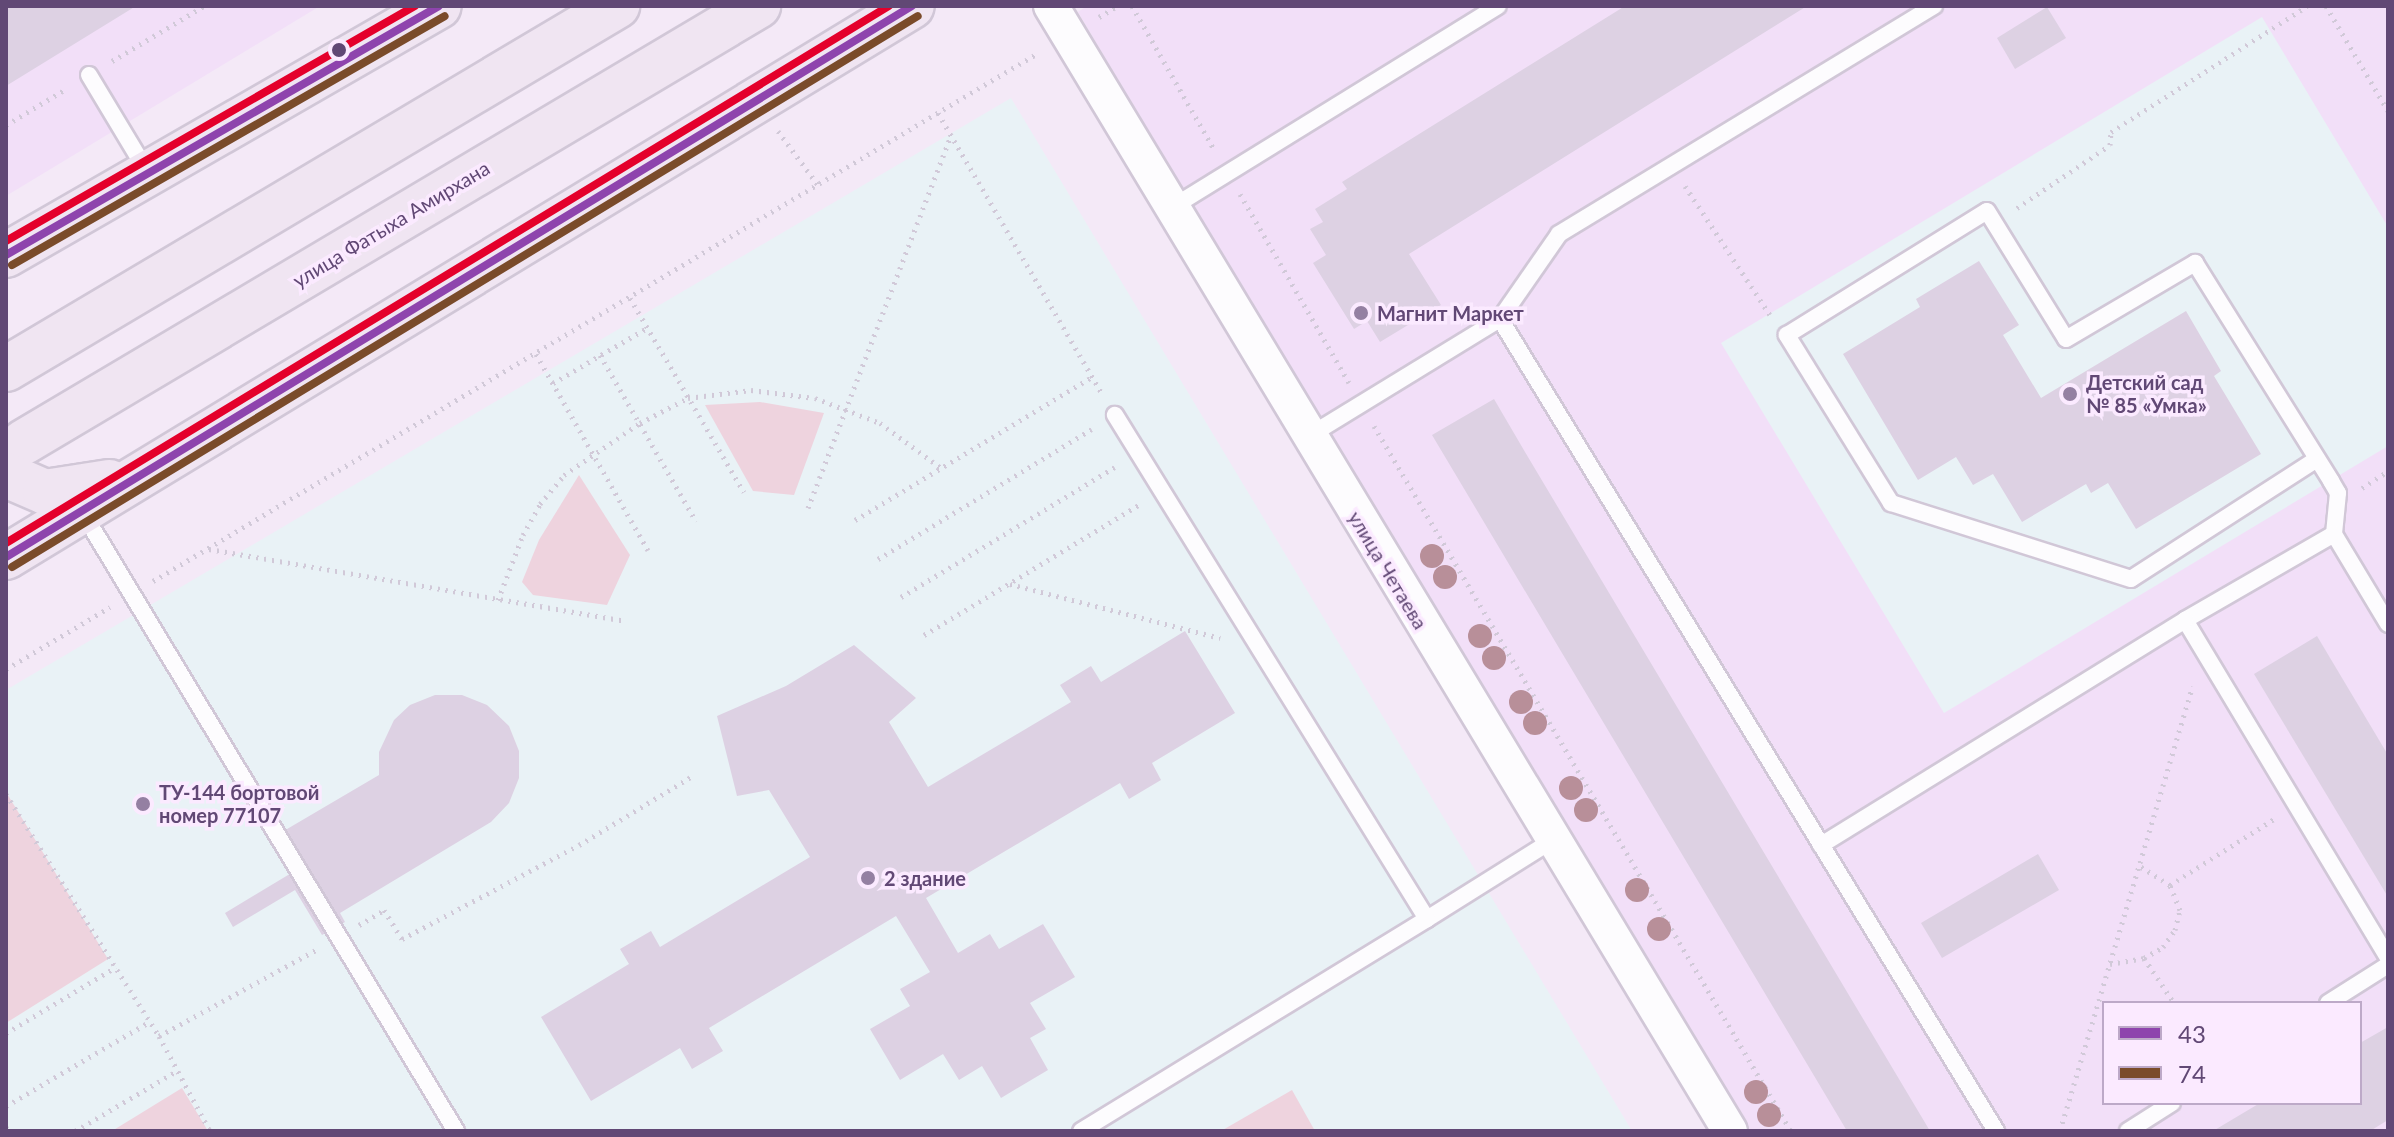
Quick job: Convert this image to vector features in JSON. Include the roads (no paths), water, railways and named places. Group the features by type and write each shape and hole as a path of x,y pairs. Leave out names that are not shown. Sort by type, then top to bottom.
{"main road":[{"path":"6,255 439,6"},
{"path":"6,369 617,6"},
{"name":"улица Фатыха Амирхана","path":"15,458 758,6"},
{"path":"6,557 80,509 912,6"},
{"path":"15,458 45,492 132,478"}],"street":[{"name":"улица Четаева","path":"1051,6 1307,437 1730,1131"}],"lane":[{"path":"1171,208 1498,6"},
{"path":"1307,437 1500,319 1559,234 1934,6"},
{"path":"89,75 148,174"},
{"path":"2317,459 2131,579 1891,503 1787,335 1987,211 2066,339 2195,263 2317,459 2338,493 2334,534 2388,624"},
{"path":"1500,319 1996,1131"},
{"path":"1115,415 1427,919"},
{"path":"80,509 134,592 456,1131"},
{"path":"1821,845 2185,620 2334,534"},
{"path":"2185,620 2388,958"},
{"path":"1081,1131 1553,840"},
{"path":"2331,1001 2388,965"},
{"path":"2128,1131 2169,1105"}],"place":[{"name":"Магнит Маркет","path":"1361,313"},
{"name":"Детский сад № 85 «Умка»","path":"2070,394"},
{"name":"ТУ-144 бортовой номер 77107","path":"143,804"},
{"name":"2 здание","path":"868,878"}]}
